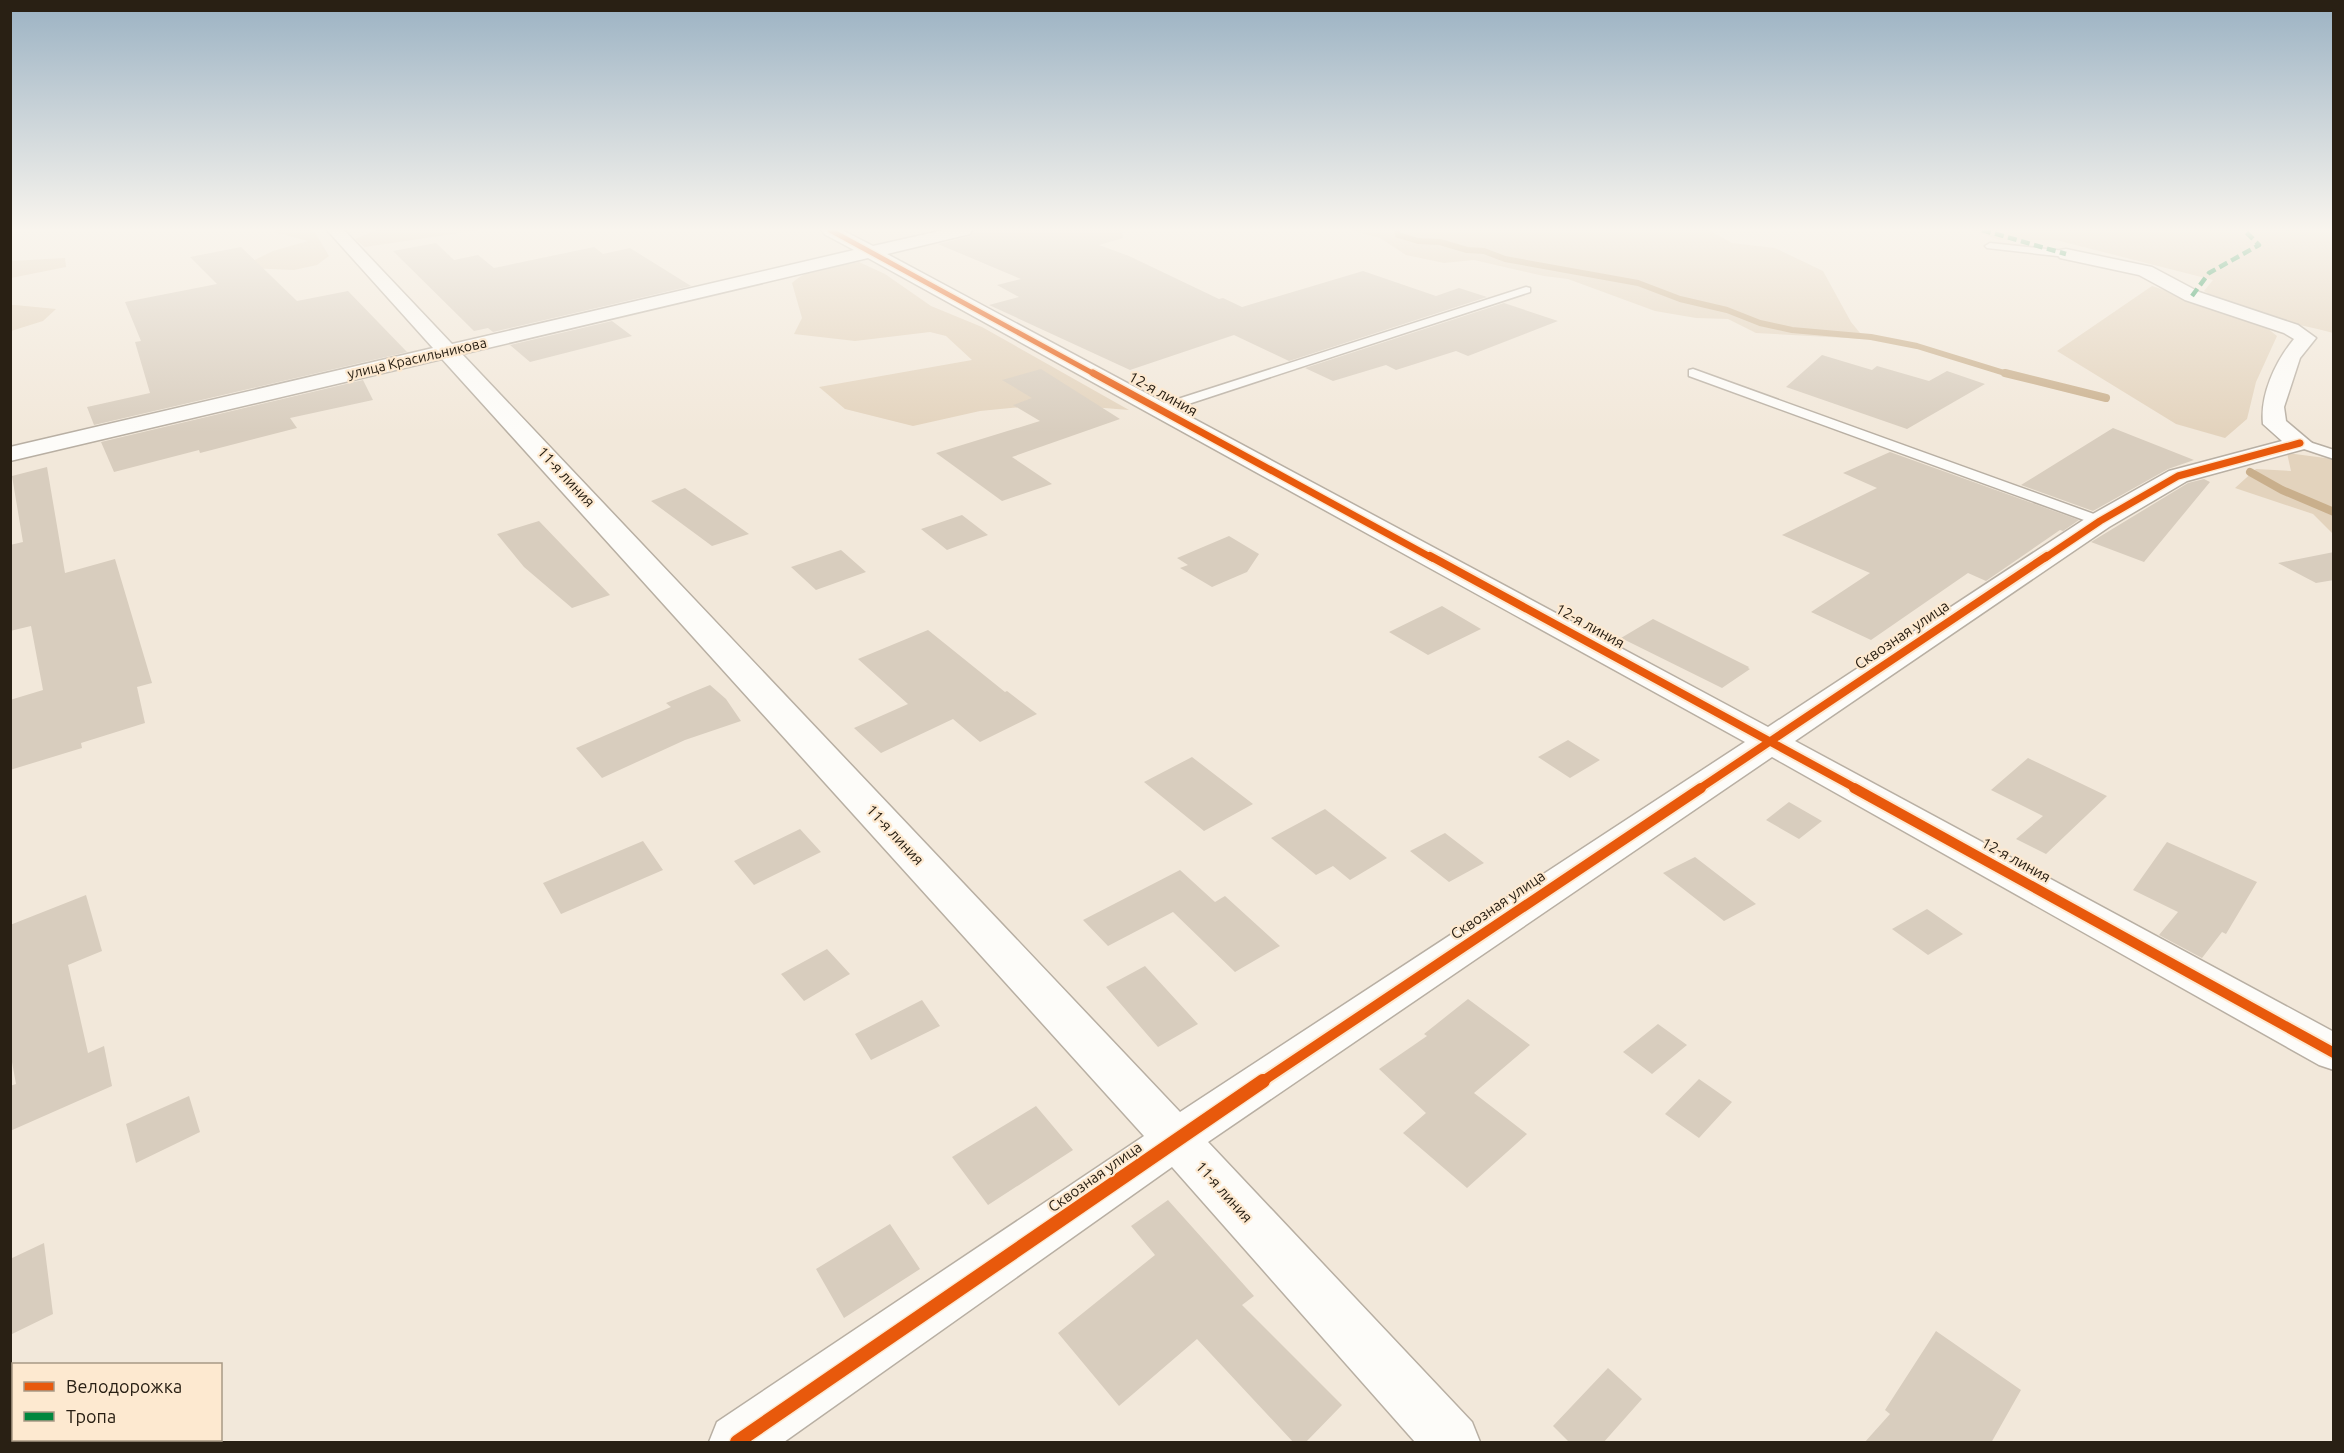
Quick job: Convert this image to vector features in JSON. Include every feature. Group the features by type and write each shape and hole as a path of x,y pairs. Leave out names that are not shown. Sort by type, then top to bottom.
{"street":[{"name":"11-я линия","path":"399,298 1176,1139 1452,1443"},
{"name":"улица Красильникова","path":"10,454 675,298"},
{"name":"12-я линия","path":"955,298 1769,741 2334,1053"},
{"path":"2197,298 2291,329 2306,338 2290,357 2273,407 2275,424 2300,442"},
{"name":"Сквозная улица","path":"737,1443 1176,1139 2100,521 2178,476 2300,442"}],"lane":[{"path":"1160,409 1502,298"},
{"path":"1693,373 2100,521"},
{"path":"2300,442 2334,455"}],"shaded area":[{"path":"796,298 919,298 931,306 982,327 1129,410 1039,405 980,411 913,426 845,409 819,387 972,360 946,336 930,332 855,341 794,334 802,318"},
{"path":"1619,298 1838,298 1851,322 1865,339 1756,333 1728,319 1696,318 1655,311"},
{"path":"2135,298 2186,298 2262,324 2277,336 2256,382 2247,419 2225,438 2176,424 2057,351"},
{"path":"2215,298 2333,298 2333,333 2266,317"},
{"path":"11,305 56,309 43,321 11,331"},
{"path":"2287,453 2333,459 2333,534 2313,514 2235,488 2256,469 2291,471"}],"building":[{"path":"146,298 294,298 297,301 313,298 355,298 407,352 94,425 87,407 150,393 135,342 141,341 125,302"},
{"path":"440,298 640,298 493,332 488,328 474,331"},
{"path":"1016,298 1223,298 1242,307 1273,298 1485,298 1289,361 1234,335 1130,370 989,305"},
{"path":"1504,303 1558,321 1468,356 1456,351 1396,370 1386,365 1333,381 1305,368"},
{"path":"612,321 632,336 530,362 510,345"},
{"path":"1822,355 1872,370 1877,366 1929,381 1947,371 1985,384 1907,429 1786,387"},
{"path":"1041,369 1120,419 1012,457 1052,484 1002,501 936,453 1040,421 1013,405 1032,398 1002,380"},
{"path":"363,380 373,400 290,418 297,428 200,453 199,450 114,472 101,442"},
{"path":"2113,428 2194,460 2168,469 2093,511 2021,485"},
{"path":"1890,452 2079,520 2063,531 2060,530 1986,581 1968,573 1871,640 1811,612 1870,573 1782,535 1877,488 1843,473"},
{"path":"47,467 65,573 115,559 152,683 137,687 145,723 81,743 82,748 10,770 10,700 43,690 31,626 10,631 10,545 23,542 12,476"},
{"path":"2204,479 2210,482 2144,562 2091,542 2188,483"},
{"path":"685,488 749,534 712,546 651,501"},
{"path":"962,515 988,535 947,550 921,529"},
{"path":"539,521 610,595 572,608 524,567 497,534"},
{"path":"1229,536 1259,554 1247,572 1212,587 1180,568 1188,565 1177,558"},
{"path":"841,550 866,572 816,590 791,567"},
{"path":"2334,552 2334,580 2316,583 2278,563"},
{"path":"1442,606 1481,629 1428,655 1389,632"},
{"path":"1653,619 1750,669 1722,688 1621,638"},
{"path":"928,630 1005,692 1007,691 1037,714 980,742 953,719 881,753 854,728 908,704 858,659"},
{"path":"710,685 726,699 741,721 685,740 602,778 576,748 671,707 666,703"},
{"path":"1568,740 1600,760 1570,778 1538,757"},
{"path":"1192,757 1253,804 1204,831 1144,782"},
{"path":"2028,758 2107,796 2046,854 2016,839 2043,816 1991,790"},
{"path":"1789,802 1822,821 1799,839 1766,820"},
{"path":"1325,809 1387,858 1350,880 1333,866 1316,875 1271,838"},
{"path":"800,829 821,852 754,885 734,861"},
{"path":"1445,833 1484,863 1449,882 1410,851"},
{"path":"643,841 663,870 561,914 543,883"},
{"path":"2167,842 2257,882 2226,934 2222,932 2202,958 2159,935 2178,912 2133,890"},
{"path":"1695,857 1756,904 1724,921 1663,873"},
{"path":"1180,870 1215,902 1225,896 1280,946 1235,972 1173,912 1108,946 1083,920"},
{"path":"86,895 102,951 68,965 88,1053 104,1046 112,1086 10,1131 10,1086 16,1084 10,1051 10,925"},
{"path":"1927,909 1963,934 1928,955 1892,929"},
{"path":"827,949 850,974 804,1001 781,974"},
{"path":"1145,966 1198,1024 1158,1047 1106,987"},
{"path":"1468,999 1530,1045 1474,1093 1527,1134 1467,1188 1403,1133 1426,1113 1379,1069 1427,1036 1424,1034"},
{"path":"922,1000 940,1026 871,1060 855,1034"},
{"path":"1658,1024 1687,1045 1652,1074 1623,1052"},
{"path":"1699,1079 1732,1102 1699,1138 1665,1114"},
{"path":"189,1096 200,1132 136,1163 126,1124"},
{"path":"1036,1106 1073,1150 988,1205 952,1157"},
{"path":"1168,1200 1254,1296 1242,1305 1342,1405 1305,1443 1294,1443 1197,1339 1119,1406 1058,1333 1155,1255 1131,1226"},
{"path":"890,1224 920,1269 844,1318 816,1269"},
{"path":"44,1243 53,1314 10,1335 10,1259"},
{"path":"1936,1331 2021,1390 1991,1443 1864,1443 1890,1414 1885,1410"},
{"path":"1608,1368 1642,1399 1603,1443 1570,1443 1553,1426"}],"waterway":[{"path":"1677,298 1727,310 1760,323 1792,330 1871,337 1917,346 2011,375"},
{"path":"2005,373 2106,398"},
{"path":"2250,472 2282,490 2334,512"}],"cycle path":[{"path":"955,298 1769,741 2334,1053"},
{"path":"737,1442 1176,1139 2100,521 2178,476 2300,443"}]}
